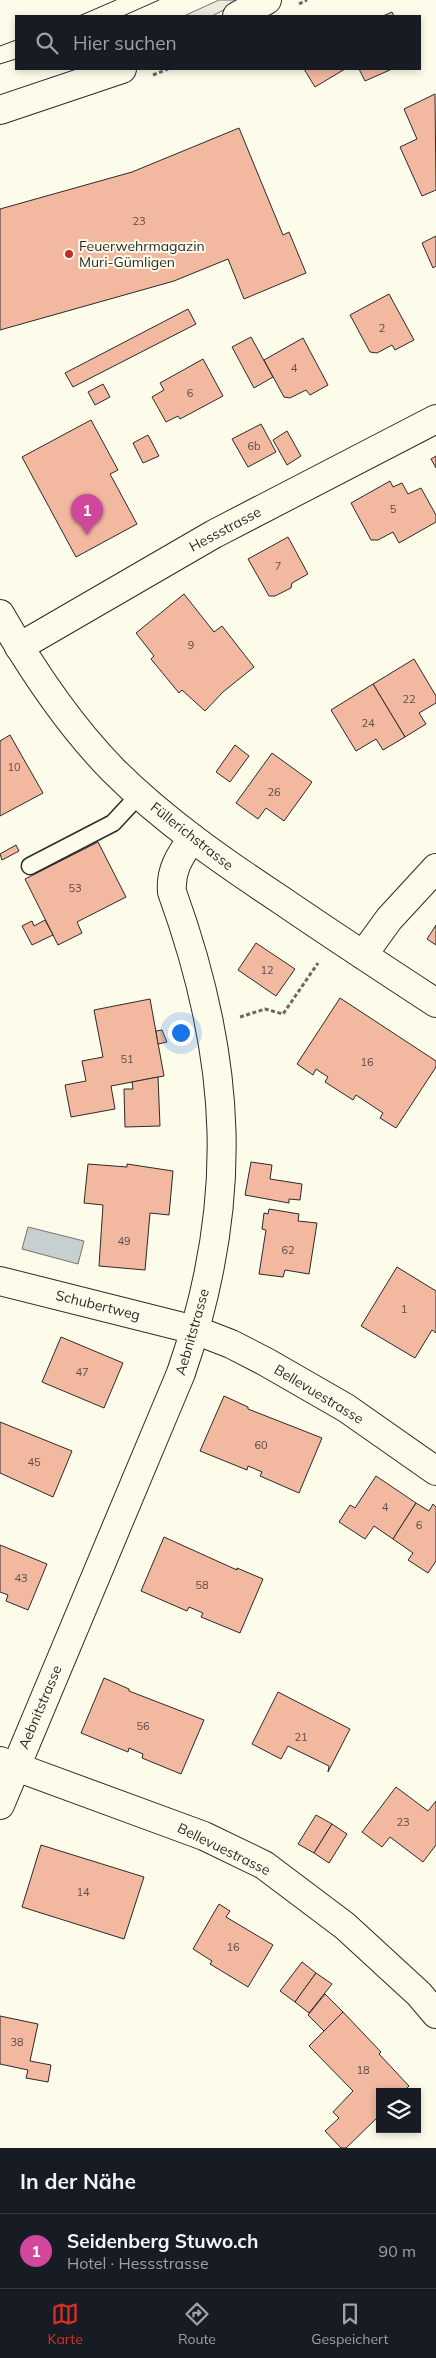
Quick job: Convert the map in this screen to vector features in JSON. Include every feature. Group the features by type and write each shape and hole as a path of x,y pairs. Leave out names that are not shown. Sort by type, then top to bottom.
{"street":[{"path":"239,15 268,0"},
{"path":"0,110 119,70"},
{"name":"Hessstrasse","path":"19,648 214,534 436,419"},
{"name":"Füllerichstrasse","path":"0,614 19,648 65,715 112,769 139,795 192,838 328,932 436,1003"},
{"name":"Aebnitstrasse","path":"0,1805 8,1763 182,1373 195,1330 213,1252 223,1159 217,1062 211,1024 198,968 172,892 170,879 174,866 192,838"},
{"path":"363,955 389,919 436,868"},
{"name":"Schubertweg","path":"0,1281 195,1330"},
{"name":"Bellevuestrasse","path":"195,1330 231,1344 266,1362 346,1408 436,1471"},
{"name":"Bellevuestrasse","path":"8,1763 204,1836 264,1865 345,1926 419,1994 436,2014"}],"lane":[{"path":"30,866 113,823 139,795"}],"path":[{"path":"232,1020 265,1008 283,1014 323,956 319,946 328,932"}],"shaded area":[{"path":"219,0 243,0 214,15 186,15"},
{"path":"28,1227 84,1241 78,1264 22,1249"}],"building":[{"path":"305,70 343,70 315,87"},
{"path":"360,70 390,70 365,81"},
{"path":"435,94 436,190 422,196 400,147 417,139 404,109"},
{"path":"239,128 283,235 289,232 306,273 244,299 228,259 174,281 0,330 0,209 132,172"},
{"path":"436,236 436,266 433,268 422,243"},
{"path":"389,294 414,340 395,350 392,345 377,353 370,352 350,315"},
{"path":"188,309 196,324 73,387 65,373"},
{"path":"251,337 273,377 254,388 232,347"},
{"path":"303,338 328,385 310,395 306,390 290,398 284,397 264,360"},
{"path":"203,359 223,396 180,419 178,416 166,422 152,397 164,390 160,383"},
{"path":"103,384 110,397 95,405 88,392"},
{"path":"91,420 118,470 110,474 137,524 76,557 22,457"},
{"path":"261,424 276,452 248,467 232,439"},
{"path":"287,431 301,456 287,465 273,440"},
{"path":"148,435 159,456 143,463 133,443"},
{"path":"436,456 436,468 431,459"},
{"path":"390,481 393,487 402,483 408,494 421,488 436,515 436,522 399,543 393,532 378,540 371,540 351,503"},
{"path":"288,537 308,574 292,583 291,588 275,596 269,596 248,559"},
{"path":"184,594 214,632 222,626 254,667 223,692 205,711 182,690 179,693 151,659 154,656 136,633"},
{"path":"414,659 436,696 436,703 419,713 426,724 405,737 373,684"},
{"path":"373,684 405,737 383,750 376,739 356,751 331,710"},
{"path":"10,735 43,793 0,816 0,741"},
{"path":"235,745 249,756 230,782 216,772"},
{"path":"272,753 312,782 284,821 266,808 258,819 236,803"},
{"path":"98,842 126,897 77,922 82,933 58,945 25,879"},
{"path":"16,845 19,851 2,860 0,854"},
{"path":"45,920 53,935 32,945 22,926 32,921 34,926"},
{"path":"436,925 436,945 427,939"},
{"path":"256,943 295,969 276,996 238,970"},
{"path":"340,998 436,1061 436,1067 396,1128 380,1118 383,1113 356,1095 353,1100 325,1082 328,1077 316,1069 313,1075 297,1064"},
{"path":"150,999 164,1076 111,1086 115,1109 71,1117 65,1085 86,1081 82,1061 103,1057 94,1010"},
{"path":"162,1030 167,1042 158,1044 156,1031"},
{"path":"158,1077 160,1126 125,1127 124,1089 133,1089 132,1082"},
{"path":"251,1162 272,1165 270,1179 302,1184 300,1200 289,1199 289,1203 245,1195"},
{"path":"88,1164 127,1167 127,1164 173,1171 169,1215 150,1213 145,1270 99,1266 103,1205 84,1203"},
{"path":"269,1209 299,1214 298,1221 317,1223 309,1274 285,1270 283,1277 259,1274 266,1230 262,1229 264,1213 268,1214"},
{"path":"397,1267 436,1291 436,1333 432,1330 415,1358 361,1326"},
{"path":"61,1337 123,1363 104,1408 42,1382"},
{"path":"224,1396 248,1407 248,1409 322,1438 299,1493 260,1476 262,1472 248,1466 247,1470 200,1451"},
{"path":"0,1422 72,1451 53,1497 0,1473"},
{"path":"376,1476 416,1503 393,1539 374,1526 365,1539 339,1522 350,1505 355,1508"},
{"path":"416,1503 429,1511 433,1504 436,1507 436,1561 428,1573 408,1560 413,1553 393,1539"},
{"path":"164,1537 237,1570 237,1568 263,1579 240,1633 201,1617 203,1613 189,1607 187,1611 141,1591"},
{"path":"0,1545 47,1564 28,1610 6,1601 8,1595 0,1592"},
{"path":"104,1678 129,1689 129,1691 204,1720 181,1774 142,1758 143,1754 129,1748 128,1752 81,1733"},
{"path":"278,1692 350,1729 328,1772 329,1766 288,1746 281,1759 252,1744"},
{"path":"396,1787 428,1811 436,1801 436,1845 423,1862 390,1837 382,1847 362,1832"},
{"path":"316,1815 332,1824 314,1853 298,1844"},
{"path":"332,1824 347,1834 329,1863 314,1853"},
{"path":"41,1845 144,1877 124,1939 22,1907"},
{"path":"219,1904 230,1911 226,1917 273,1945 248,1987 210,1964 212,1961 193,1949"},
{"path":"302,1962 316,1973 295,2002 280,1991"},
{"path":"316,1973 332,1984 309,2013 295,2002"},
{"path":"325,1994 343,2012 324,2031 308,2015"},
{"path":"343,2012 381,2052 379,2054 409,2086 407,2088 376,2088 376,2119 346,2148 341,2148 325,2131 339,2118 333,2112 353,2091 309,2046"},
{"path":"0,2016 38,2024 30,2061 51,2065 48,2082 26,2078 28,2070 0,2064"}],"tram line":[{"path":"81,15 116,0"},
{"path":"125,15 159,0"},
{"path":"0,46 15,40"},
{"path":"0,64 15,59"}],"place":[{"name":"Feuerwehrmagazin Muri-Gümligen","path":"69,254"},
{"name":"Seidenberg Stuwo.ch","path":"87,535"}]}
